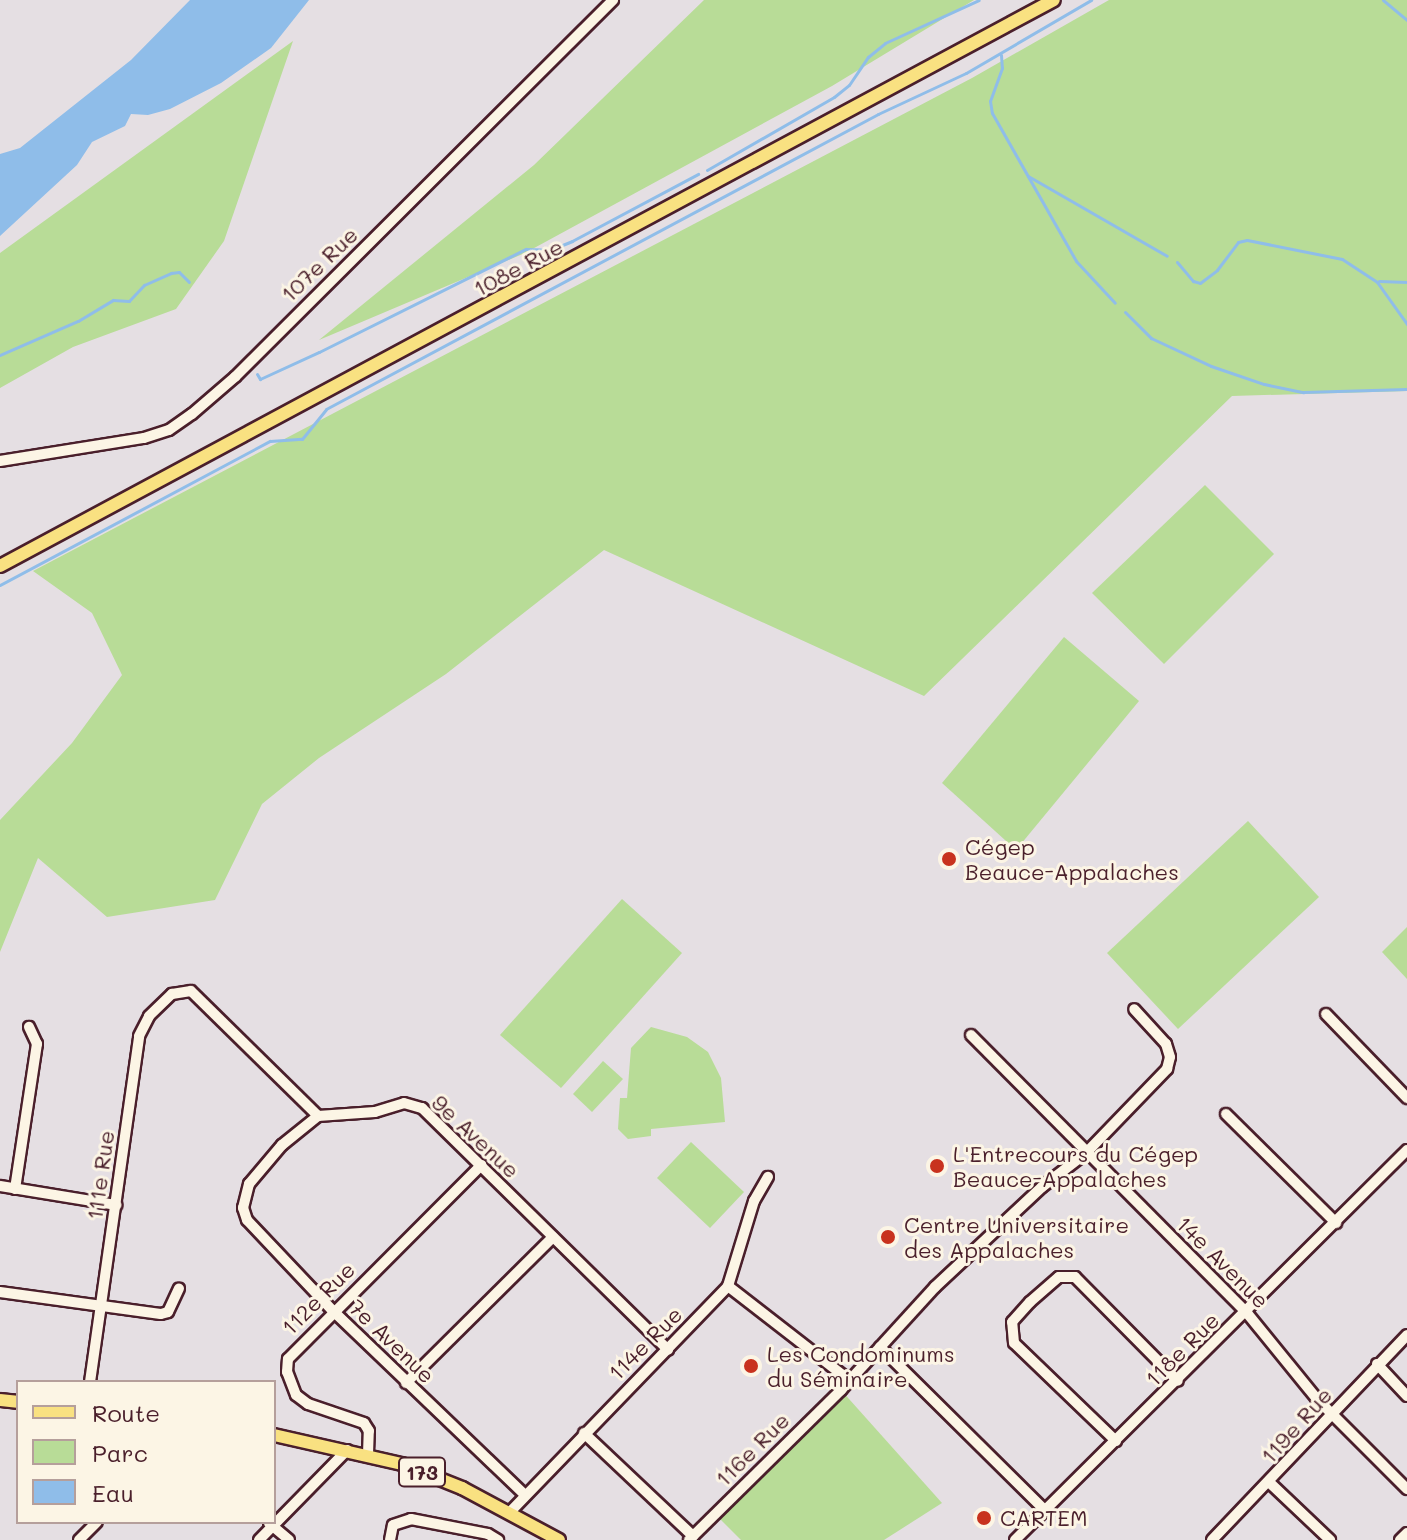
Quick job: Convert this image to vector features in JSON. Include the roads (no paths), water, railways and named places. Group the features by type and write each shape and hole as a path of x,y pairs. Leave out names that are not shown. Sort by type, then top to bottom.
{"main road":[{"name":"108e Rue","path":"0,566 1054,0"},
{"name":"173","path":"276,1435 368,1454 449,1483 559,1540"}],"street":[{"name":"107e Rue","path":"0,461 144,438 169,430 192,414 235,377 613,0"},
{"name":"111e Rue","path":"90,1380 142,1026 158,1005 180,990 191,991 318,1116"},
{"name":"116e Rue","path":"691,1538 849,1380 935,1287 1042,1187 1086,1153 1167,1069 1170,1057 1166,1044 1134,1009"},
{"path":"1326,1014 1407,1098"},
{"path":"15,1189 37,1044 29,1027"},
{"name":"14e Avenue","path":"971,1035 1247,1313 1306,1387 1407,1489"},
{"name":"9e Avenue","path":"318,1116 355,1115 404,1103 433,1117 668,1350"},
{"path":"1226,1114 1336,1223"},
{"name":"7e Avenue","path":"318,1116 299,1129 258,1172 244,1195 243,1208 247,1220 333,1311 524,1494"},
{"name":"118e Rue","path":"1015,1540 1247,1313 1407,1150"},
{"name":"112e Rue","path":"368,1454 369,1431 364,1423 302,1400 292,1389 287,1372 293,1350 481,1165"},
{"name":"114e Rue","path":"510,1512 524,1494 728,1286 754,1201 768,1177"},
{"path":"0,1186 116,1205"},
{"path":"406,1383 553,1237"},
{"path":"1116,1441 1014,1343 1012,1322 1030,1302 1059,1277 1075,1277 1178,1381"},
{"path":"728,1286 849,1380"},
{"path":"0,1292 161,1314 168,1312 179,1288"},
{"name":"119e Rue","path":"1212,1540 1270,1483 1407,1335"},
{"path":"880,1347 1045,1510"},
{"path":"1377,1364 1407,1396"},
{"path":"584,1433 691,1538"},
{"path":"276,1518 347,1450"},
{"path":"1270,1483 1330,1540"},
{"path":"390,1540 393,1525 411,1519 488,1534 498,1540"},
{"path":"79,1540 95,1524"},
{"path":"259,1540 270,1524 289,1540"},
{"path":"1400,1540 1407,1533"}],"water":[{"path":"190,0 309,0 271,48 221,83 170,109 148,115 131,114 125,126 92,142 77,165 0,236 0,154 20,148 131,60"}],"waterway":[{"path":"707,170 834,97 849,85 868,57 885,43 979,0"},
{"path":"0,585 270,441 302,439 326,409 878,114 966,73 1091,0"},
{"path":"1383,0 1407,20"},
{"path":"1001,55 1002,68 990,101 992,113 1076,261 1115,303"},
{"path":"257,374 260,379 319,352 526,249 550,250 572,241 698,174"},
{"path":"1028,176 1167,256"},
{"path":"1177,262 1193,281 1200,283 1217,270 1238,242 1247,240 1342,259 1377,282 1407,324"},
{"path":"0,355 78,321 113,300 129,301 144,285 171,273 179,272 189,282"},
{"path":"1379,281 1407,282"},
{"path":"1125,312 1151,338 1211,366 1264,384 1303,392 1407,389"}],"place":[{"name":"Cégep Beauce-Appalaches","path":"949,859"},
{"name":"L'Entrecours du Cégep Beauce-Appalaches","path":"937,1166"},
{"name":"Centre Universitaire des Appalaches","path":"888,1237"},
{"name":"Les Condominums du Séminaire","path":"751,1366"},
{"name":"CARTEM","path":"984,1518"}]}
